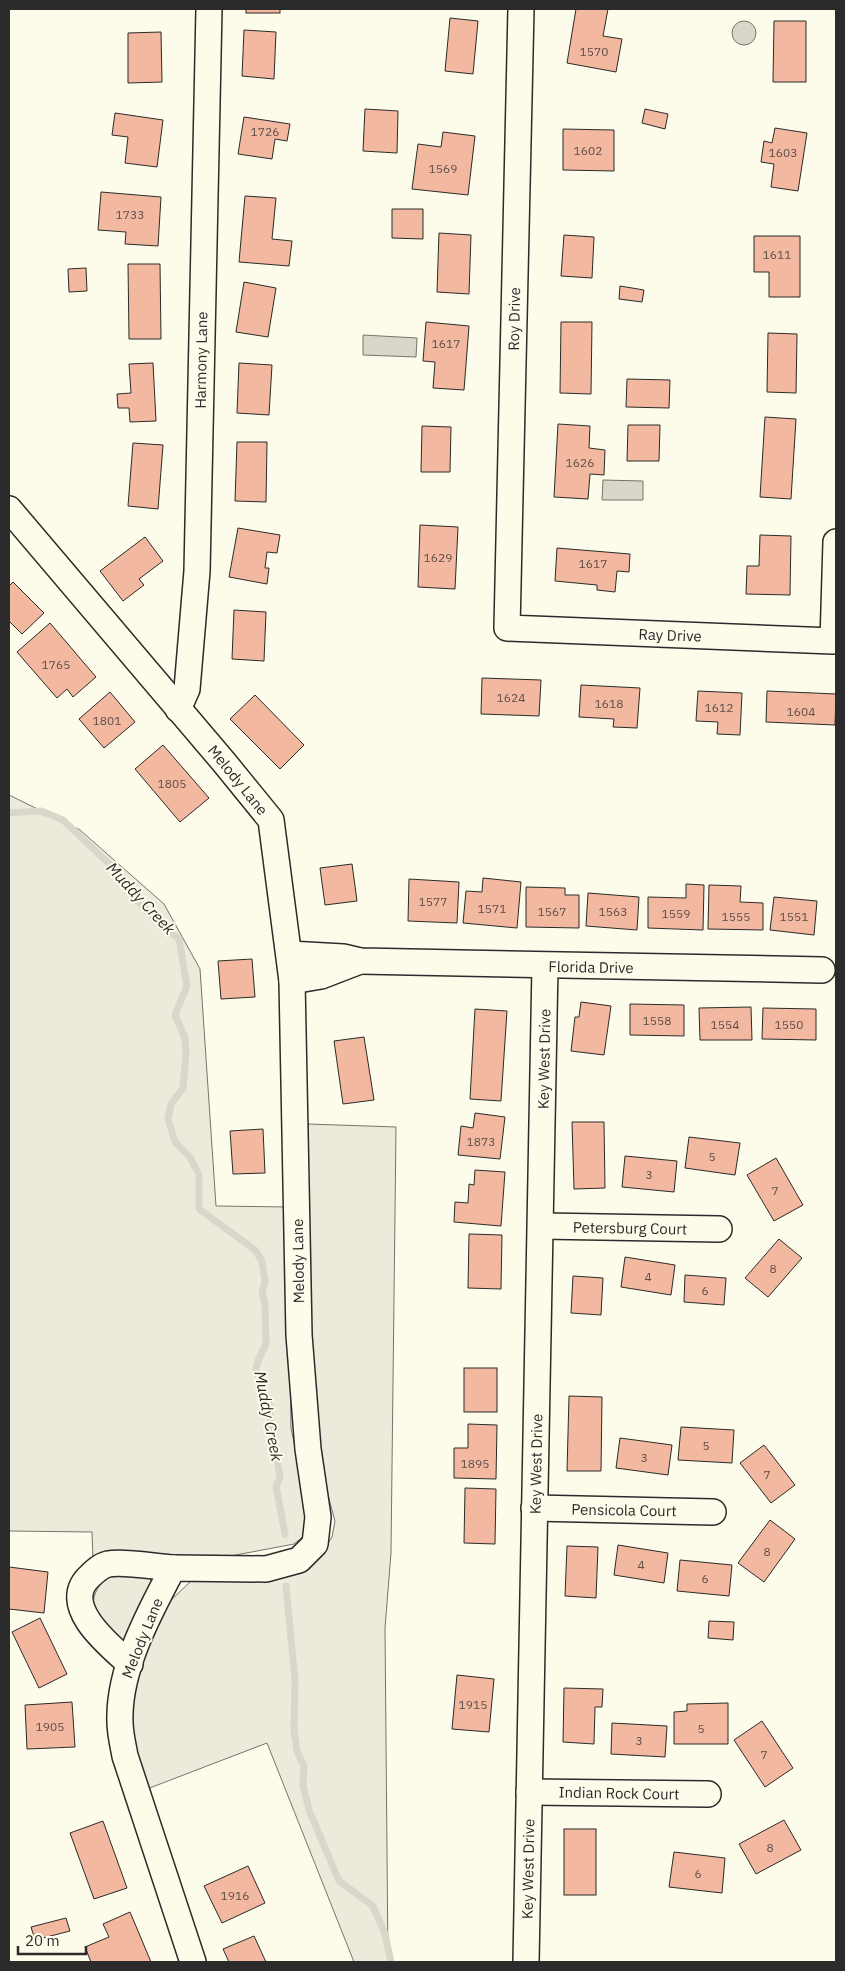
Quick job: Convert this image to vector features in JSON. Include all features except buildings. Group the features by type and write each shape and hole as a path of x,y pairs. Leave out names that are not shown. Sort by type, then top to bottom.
{"street":[{"name":"Harmony Lane","path":"178,709 187,689 197,572 209,9"},
{"name":"Roy Drive","path":"507,628 521,9"},
{"name":"Melody Lane","path":"9,509 271,820 289,954 292,981 299,1335 308,1448 318,1517 316,1544 299,1560 266,1569 173,1568 149,1614 130,1664 121,1703 120,1723 125,1756 193,1962"},
{"name":"Ray Drive","path":"507,628 833,641 836,542"},
{"name":"Florida Drive","path":"289,954 343,957 360,961 822,970"},
{"name":"Florida Drive","path":"292,981 321,976 360,961"},
{"name":"Key West Drive","path":"526,1962 546,966"},
{"name":"Petersburg Court","path":"542,1226 719,1230"},
{"name":"Pensicola Court","path":"534,1508 713,1512"},
{"path":"130,1664 100,1636 87,1620 80,1604 81,1592 85,1581 95,1570 107,1564 173,1568"},
{"name":"Indian Rock Court","path":"530,1792 708,1794"}],"shaded area":[{"path":"744,21 753,24 756,33 753,42 744,45 735,42 732,33 735,24"},
{"path":"363,335 417,338 416,357 363,355"},
{"path":"603,480 643,481 643,500 602,500"},
{"path":"9,795 80,830 164,904 200,969 216,1206 288,1207 291,1428 303,1486 311,1511 304,1536 294,1544 204,1561 93,1559 92,1532 9,1531"},
{"path":"308,1124 396,1127 391,1553 385,1628 388,1962 354,1962 267,1743 147,1789 131,1731 130,1702 137,1666 166,1605 191,1581 289,1571 314,1564 332,1537 335,1521 306,1415"},
{"path":"111,1573 150,1578 152,1584 126,1640 119,1639 95,1611 94,1600 97,1590 103,1580"}],"waterway":[{"name":"Muddy Creek","path":"9,813 41,811 63,820 123,877 140,904 179,939 187,986 175,1015 185,1038 186,1054 183,1088 171,1104 168,1119 175,1142 189,1156 199,1174 199,1209 255,1250 262,1261 265,1282 262,1293 265,1304 266,1344 256,1369 270,1407 270,1418 280,1477 276,1486 285,1534"},
{"name":"Muddy Creek","path":"286,1586 295,1680 294,1731 297,1751 304,1766 303,1785 309,1810 339,1881 373,1906 385,1934 391,1962"}]}
